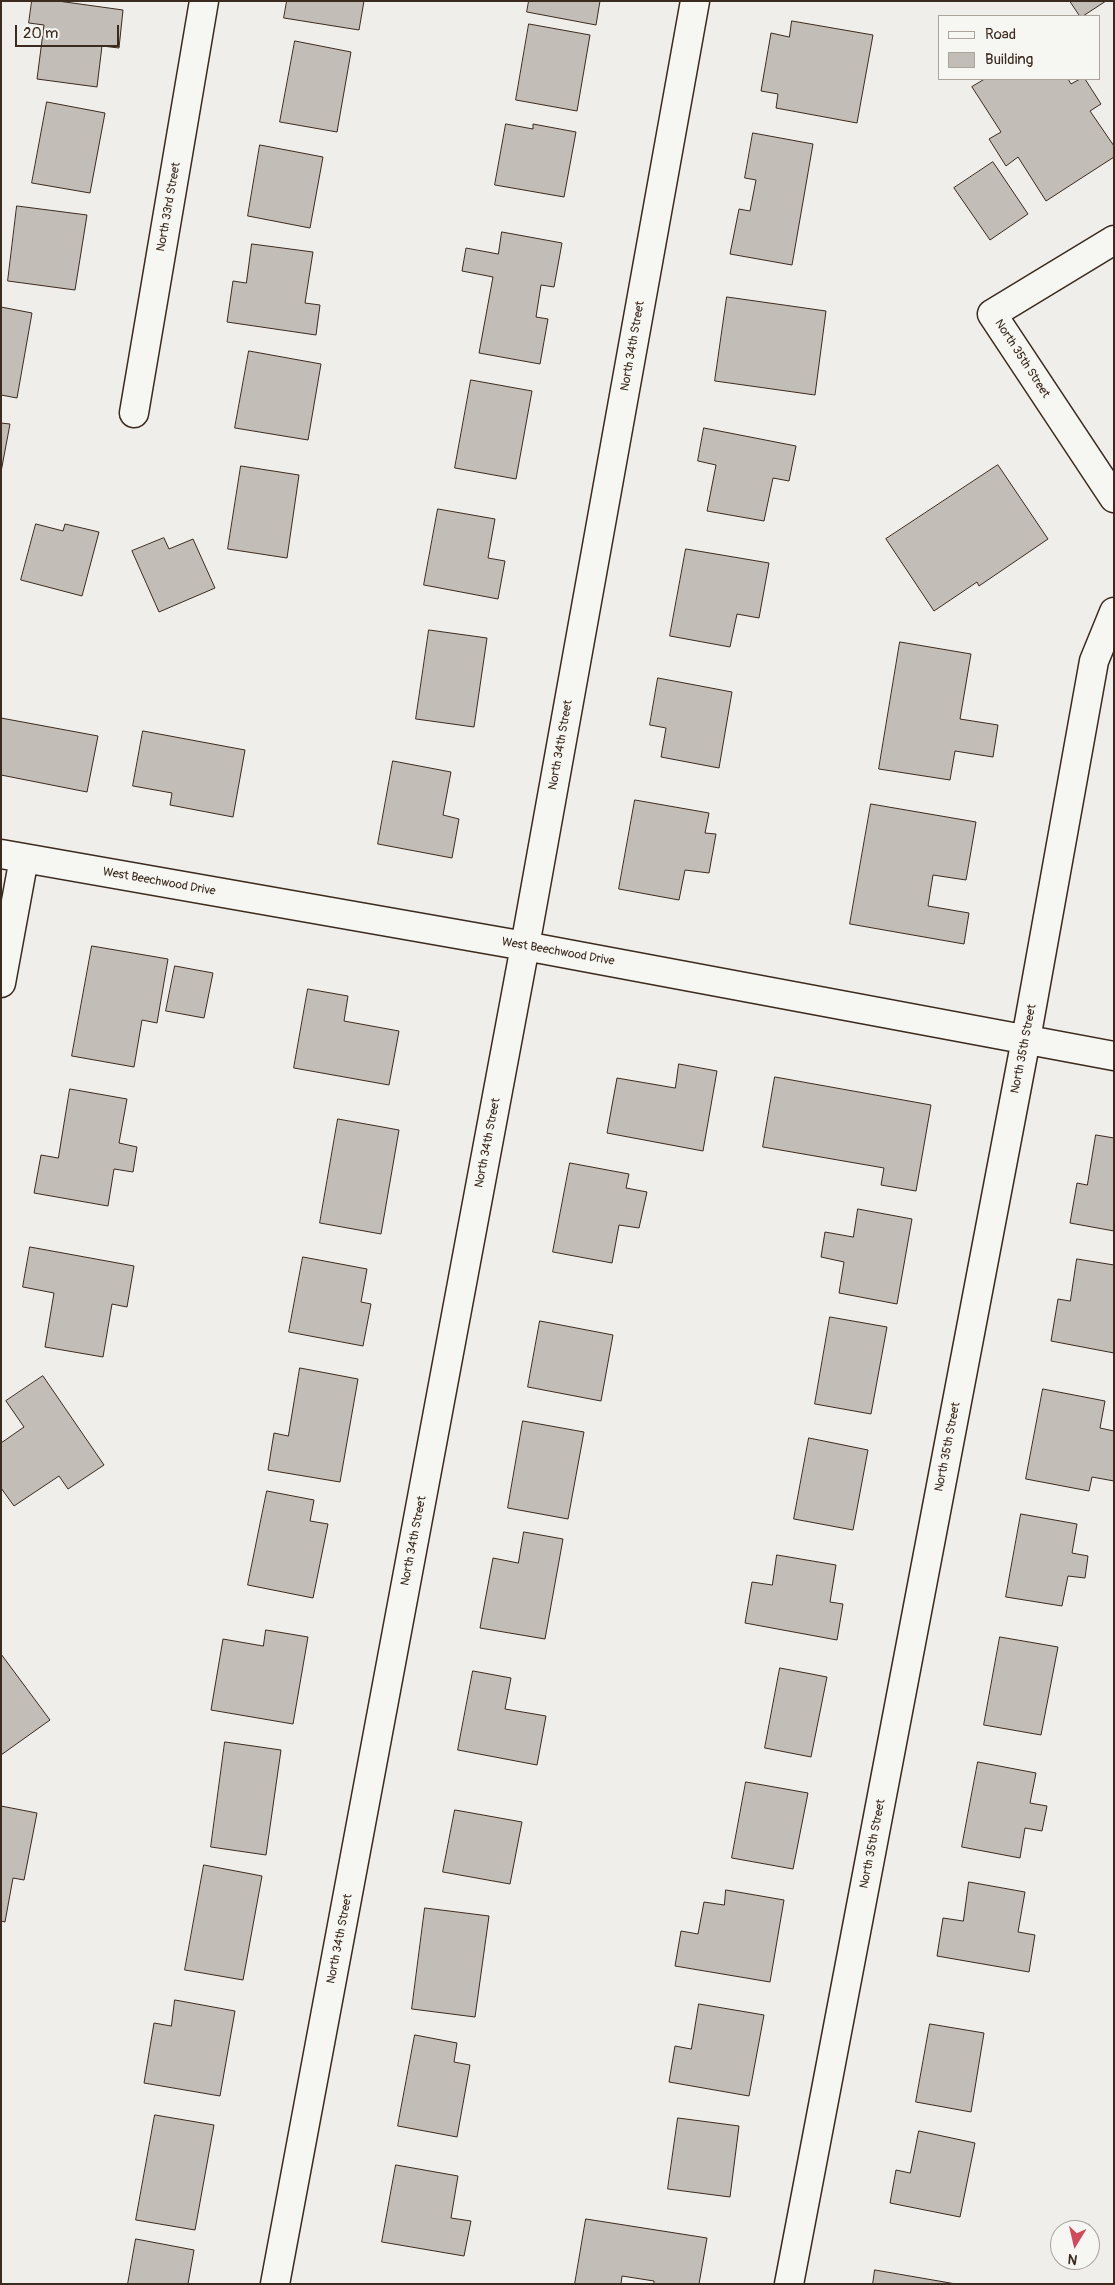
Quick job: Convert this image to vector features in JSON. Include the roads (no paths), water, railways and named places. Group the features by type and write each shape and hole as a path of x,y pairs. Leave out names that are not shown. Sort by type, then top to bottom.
{"street":[{"name":"North 33rd Street","path":"134,413 204,1"},
{"name":"North 34th Street","path":"276,2284 525,946 695,1"},
{"name":"North 35th Street","path":"1114,240 992,314 1114,498"},
{"name":"North 35th Street","path":"789,2284 1026,1039 1094,661 1114,612"},
{"name":"West Beechwood Drive","path":"13,856 525,946 1114,1056"},
{"path":"1,983 13,856"}]}
